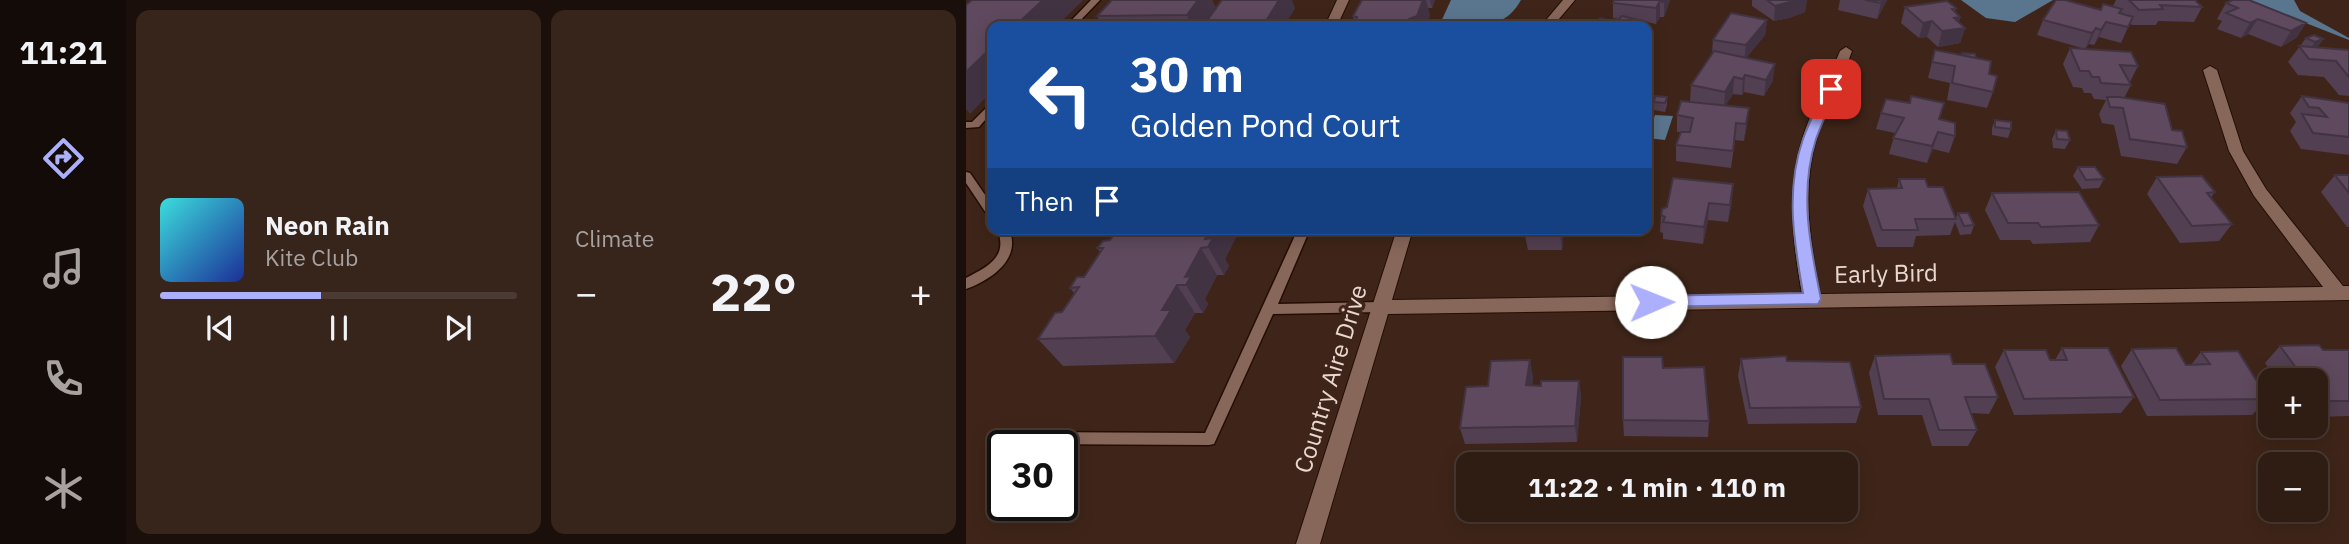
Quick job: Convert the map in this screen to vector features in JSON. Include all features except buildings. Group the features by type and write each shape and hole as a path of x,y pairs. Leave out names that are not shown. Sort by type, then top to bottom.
{"street":[{"path":"1333,21 1343,0"},
{"path":"1551,21 1569,0"},
{"path":"1812,299 1800,234 1800,182 1809,140 1846,51"},
{"path":"2210,69 2236,151 2260,191 2343,293"},
{"name":"Country Aire Drive","path":"1308,544 1403,235"},
{"name":"Early Bird","path":"1381,307 2343,293"}],"lane":[{"path":"1075,21 1096,0"},
{"path":"966,125 975,125 987,112"},
{"path":"966,175 987,206"},
{"path":"966,285 998,263 1009,249 1008,235"},
{"path":"1078,438 1209,439 1301,235"},
{"path":"1269,309 1381,307"}],"water":[{"path":"1451,0 1521,0 1514,11 1500,21 1441,21"},
{"path":"1961,0 2053,0 2015,22 1986,18"},
{"path":"2237,0 2294,0 2300,11 2349,40 2273,10"},
{"path":"1655,115 1673,116 1665,140 1652,139"}],"route":[{"path":"1651,302 1812,299 1800,234 1800,182 1809,140 1831,89"}]}
